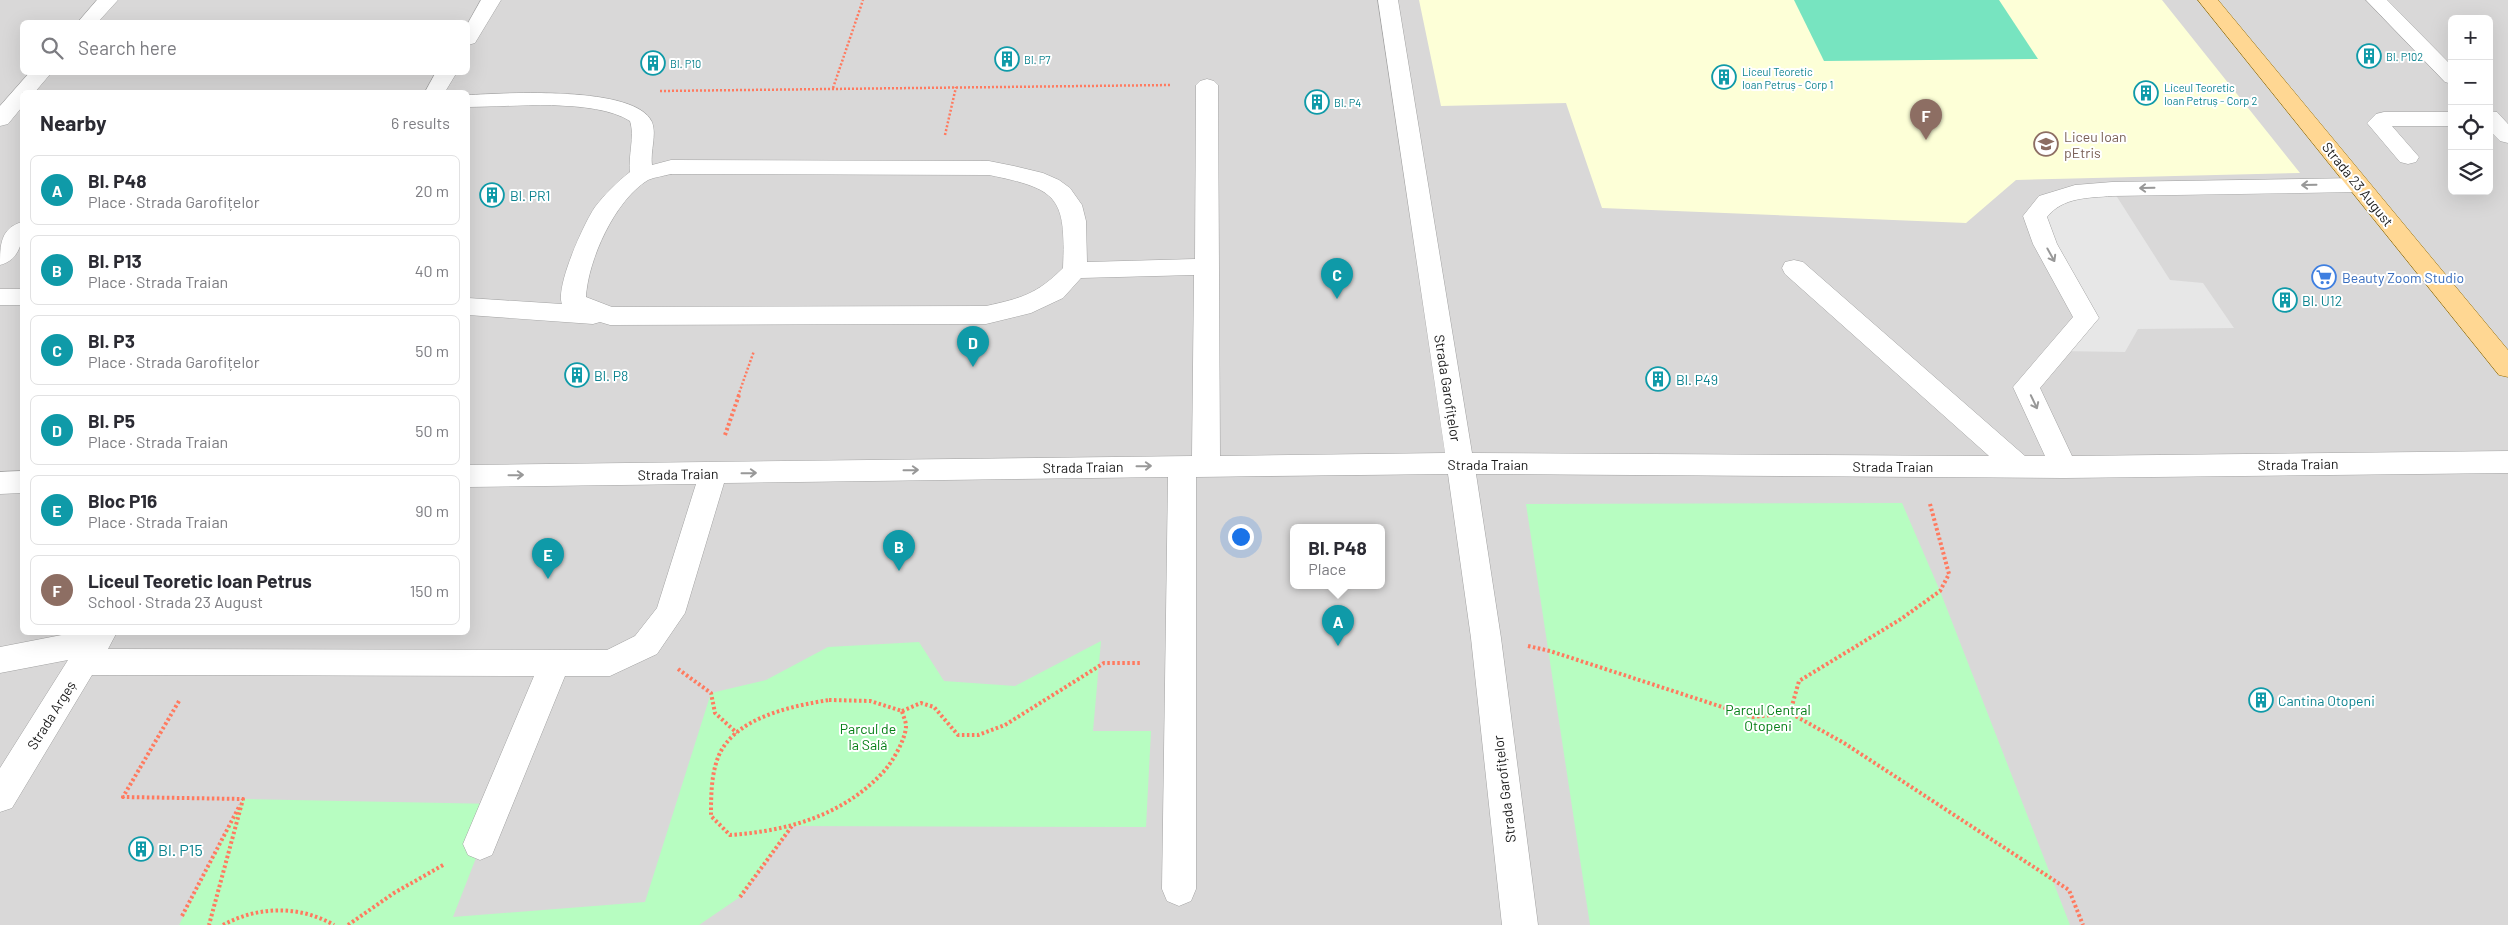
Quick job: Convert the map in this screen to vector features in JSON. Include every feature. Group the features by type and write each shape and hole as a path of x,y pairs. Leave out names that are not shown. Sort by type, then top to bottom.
{"main road":[{"name":"Strada 23 August","path":"2208,0 2508,368"}],"street":[{"path":"90,20 108,0"},
{"path":"470,36 491,0"},
{"name":"Strada Garofițelor","path":"1388,0 1486,638 1520,925"},
{"path":"2376,0 2448,74"},
{"path":"26,90 39,75"},
{"path":"436,90 445,75"},
{"path":"1179,888 1180,662 1206,267 1207,85"},
{"path":"0,119 20,96"},
{"path":"470,101 594,102 624,107 638,118 644,132 640,157 642,174"},
{"path":"2408,157 2378,123 2384,119 2448,119"},
{"path":"2493,121 2508,136"},
{"path":"0,126 20,126"},
{"path":"470,307 610,316 986,315 1022,307 1054,292 1075,270 1077,242 1073,208 1065,196 1051,184 1036,177 989,168 672,168 642,174 626,186 604,212 575,278 573,302 610,316"},
{"path":"2064,466 2026,387 2086,318 2045,244 2035,216 2047,201 2075,192 2112,189 2358,185"},
{"path":"0,256 20,232"},
{"path":"1075,270 1206,267"},
{"path":"1794,268 2019,467"},
{"path":"0,297 20,297"},
{"name":"Strada Traian","path":"470,476 1460,463 2019,467 2508,462"},
{"path":"0,660 94,646 201,662 610,663 646,645 670,613 703,510 712,474"},
{"path":"0,483 20,482"},
{"name":"Strada Argeș","path":"0,797 94,646"},
{"path":"480,844 555,664"}],"path":[{"path":"834,88 863,0"},
{"path":"594,102 623,92 1207,85"},
{"path":"938,168 956,87"},
{"path":"712,474 767,315"},
{"path":"1790,713 1799,681 1901,619 1940,591 1949,574 1920,466"},
{"path":"1486,638 1550,651 1753,717 1790,713 1844,743 2069,890 2083,925"},
{"path":"646,645 711,693 714,713 737,733"},
{"path":"201,662 123,797 243,799"},
{"path":"902,710 906,727 894,760 869,788 840,808 792,826 761,833 730,835 711,816 711,783 723,747 748,724 785,709 832,701 866,700 902,710 921,703 934,707 958,735 978,735 1005,725 1104,663 1180,662"},
{"path":"182,916 243,799"},
{"path":"209,925 243,799"},
{"path":"740,897 792,826"},
{"path":"348,925 394,893 480,844"},
{"path":"223,925 231,920 263,912 299,910 328,920 334,925"}],"shaded area":[{"path":"0,0 2508,0 2508,925 0,925"},
{"path":"1419,0 2162,0 2300,173 2016,180 1966,223 1602,208 1566,103 1441,106"},
{"path":"2112,189 2170,280 2203,283 2234,328 2138,329 2125,352 2058,351 2086,318 2035,216 2075,192"}],"green space":[{"path":"1794,0 1999,0 2038,59 1824,61"},
{"name":"Parcul Central Otopeni","path":"1902,503 1940,591 2070,925 1590,925 1526,504"},
{"name":"Parcul de la Sală","path":"1101,641 1093,731 1151,731 1146,827 792,826 740,897 699,925 179,925 243,799 497,804 453,917 645,902 711,693 766,680 828,647 919,642 944,681 1015,686"}],"place":[{"name":"Bl. P102","path":"2369,56"},
{"name":"Bl. P7","path":"1007,59"},
{"name":"Bl. P10","path":"653,63"},
{"name":"Liceul Teoretic Ioan Petruș - Corp 1","path":"1724,77"},
{"name":"Liceul Teoretic Ioan Petruș - Corp 2","path":"2146,93"},
{"name":"Bl. P4","path":"1317,102"},
{"name":"Liceul Teoretic Ioan Petrus","path":"1926,140"},
{"name":"Liceu Ioan pEtris","path":"2046,144"},
{"name":"Bl. PR1","path":"492,195"},
{"name":"Beauty Zoom Studio","path":"2324,277"},
{"name":"Bl. P3","path":"1337,299"},
{"name":"Bl. U12","path":"2285,300"},
{"name":"Bl. P5","path":"973,367"},
{"name":"Bl. P8","path":"577,375"},
{"name":"Bl. P49","path":"1658,379"},
{"name":"Bl. P13","path":"899,571"},
{"name":"Bloc P16","path":"548,579"},
{"name":"Bl. P48","path":"1338,646"},
{"name":"Cantina Otopeni","path":"2261,700"},
{"name":"Bl. P15","path":"141,849"}]}
